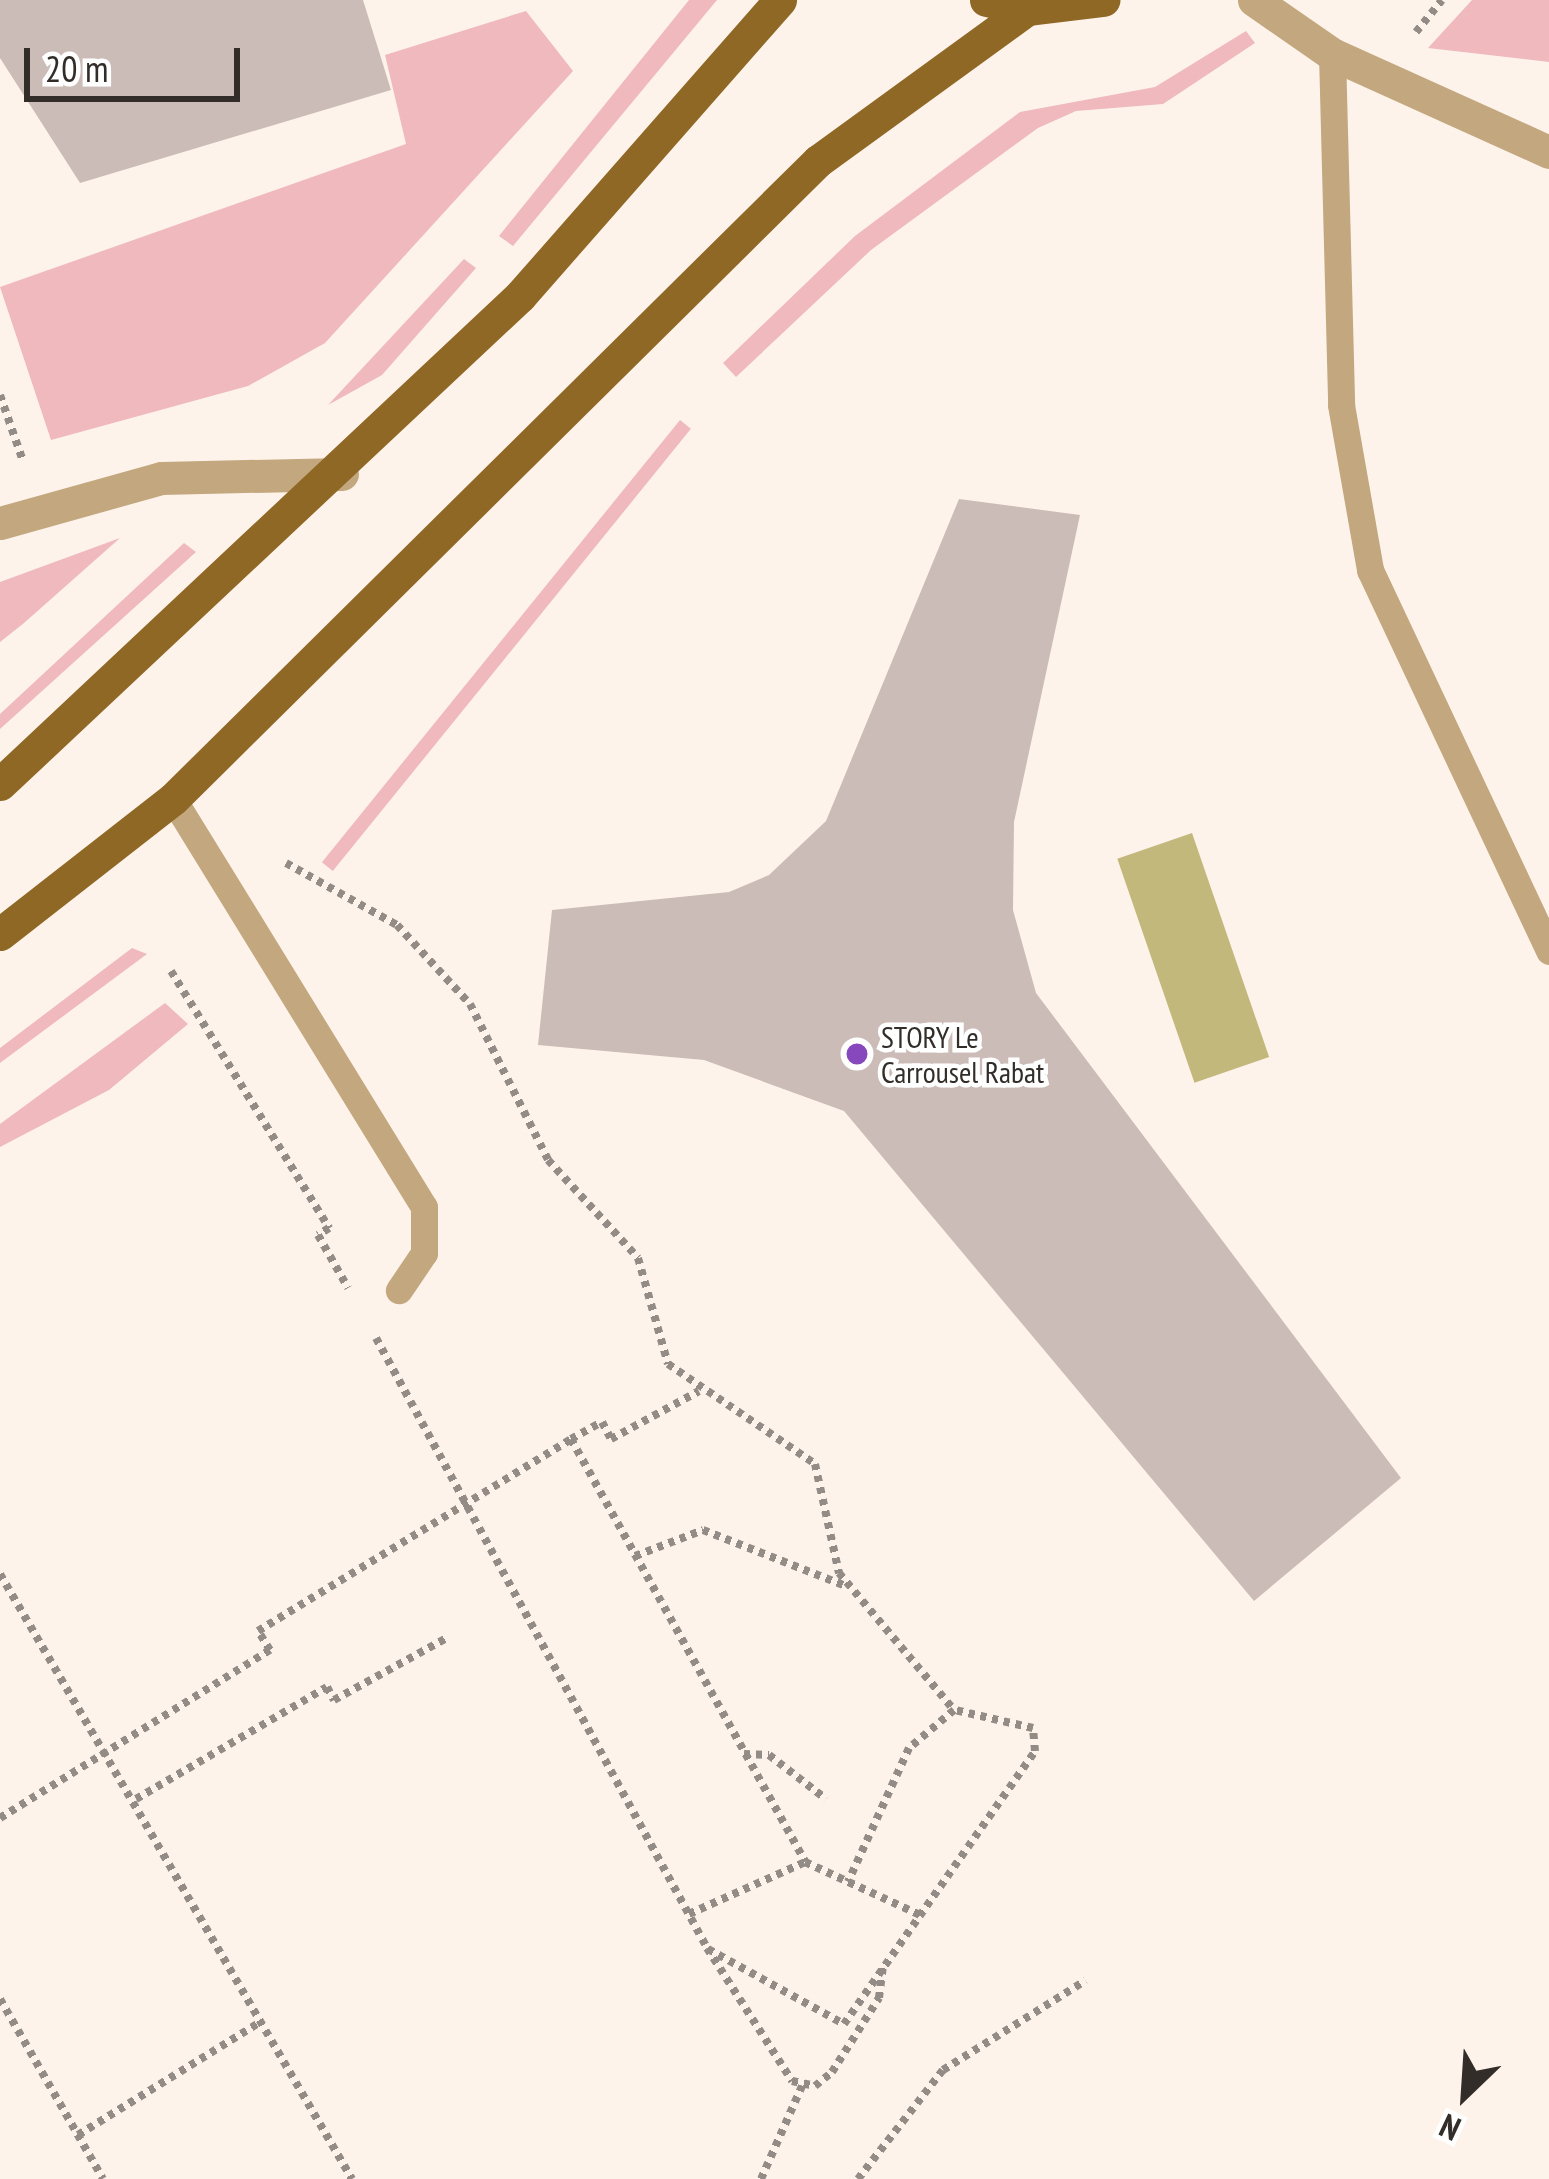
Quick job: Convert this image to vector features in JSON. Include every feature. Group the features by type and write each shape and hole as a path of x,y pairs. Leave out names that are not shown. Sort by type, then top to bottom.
{"main road":[{"path":"0,784 342,474 720,81 780,0"},
{"path":"986,0 1027,9 1103,0"},
{"path":"0,934 173,799 818,161 1027,9"}],"street":[{"path":"1254,0 1332,54 1549,152"},
{"path":"0,523 161,478 342,474"}],"lane":[{"path":"1332,54 1341,405 1365,550 1549,952"},
{"path":"173,799 424,1207 424,1253 399,1290"}],"path":[{"path":"0,395 23,460"},
{"path":"286,862 397,925 470,1004 548,1160 629,1243 659,1346 700,1390 815,1464 848,1587 955,1710 1034,1728 1035,1751 844,2024 707,1948"},
{"path":"170,971 328,1228 318,1235 352,1297"},
{"path":"364,1317 469,1502 707,1948 802,2086"},
{"path":"0,1818 270,1650 258,1631 571,1439 602,1422 611,1439 700,1390"},
{"path":"571,1439 805,1862 920,1915"},
{"path":"635,1556 703,1530 848,1587"},
{"path":"0,1574 109,1750 352,2179"},
{"path":"136,1799 327,1687 334,1700 445,1639"},
{"path":"848,1882 909,1748 955,1710"},
{"path":"744,1754 770,1755 826,1799"},
{"path":"688,1914 805,1862"},
{"path":"761,2179 802,2086 832,2072 879,1998 884,1967"},
{"path":"858,2179 943,2070 1085,1981"},
{"path":"0,1999 104,2179"},
{"path":"78,2135 262,2021"}],"shaded area":[{"path":"689,0 717,0 513,246 499,236"},
{"path":"1472,0 1549,0 1549,62 1428,48"},
{"path":"526,11 573,71 325,343 248,386 51,440 0,287 406,144 385,55"},
{"path":"1246,31 1255,43 1163,104 1076,111 1038,128 871,250 736,377 723,363 855,236 1020,112 1155,87"},
{"path":"464,259 476,268 382,375 328,405"},
{"path":"680,420 691,429 333,871 322,862"},
{"path":"120,538 24,623 0,642 0,582"},
{"path":"184,543 196,552 0,729 0,714"},
{"path":"1192,833 1269,1057 1194,1083 1117,859"},
{"path":"132,948 147,954 0,1063 0,1048"},
{"path":"165,1003 188,1024 109,1090 0,1147 0,1124"}],"building":[{"path":"0,0 363,0 391,90 80,183 0,58"},
{"name":"STORY Le Carrousel Rabat","path":"959,499 1080,515 1014,822 1013,910 1036,993 1401,1478 1254,1601 844,1111 704,1060 538,1045 552,910 729,892 769,875 826,821"}],"place":[{"name":"STORY Le Carrousel Rabat","path":"857,1054"}]}
